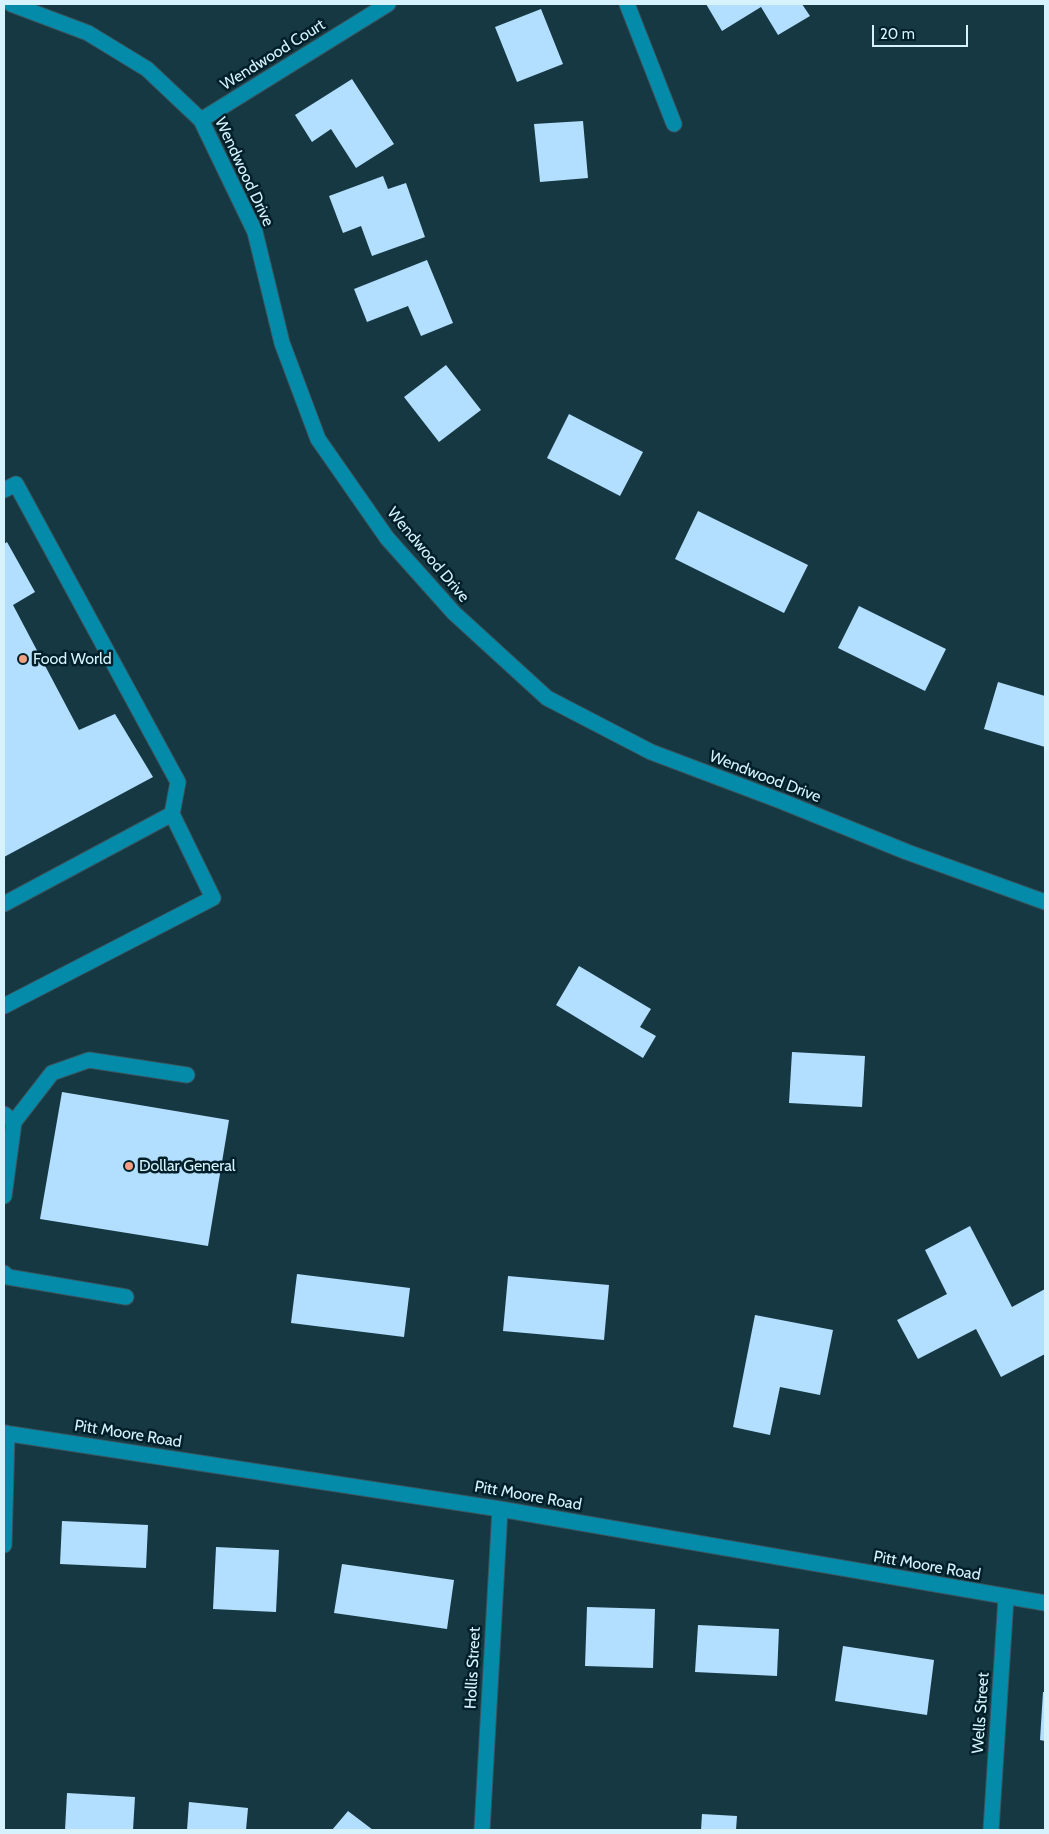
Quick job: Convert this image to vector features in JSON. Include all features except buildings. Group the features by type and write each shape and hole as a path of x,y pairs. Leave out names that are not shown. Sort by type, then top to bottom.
{"street":[{"name":"Wendwood Drive","path":"11,4 88,33 147,69 201,120 255,232 282,343 318,439 387,538 454,613 547,698 651,752 781,801 907,852 1045,902"},
{"name":"Wendwood Court","path":"201,120 388,4"},
{"path":"627,4 674,124"},
{"path":"4,490 16,484 178,782 172,814 212,898 4,1006"},
{"path":"4,904 172,814"},
{"path":"4,1196 9,1118 52,1073 89,1060 186,1075"},
{"path":"4,1273 8,1277 126,1298"},
{"path":"4,1545 5,1433"},
{"name":"Pitt Moore Road","path":"5,1433 500,1509 1006,1598 1045,1603"},
{"name":"Hollis Street","path":"482,1830 500,1509"},
{"name":"Wells Street","path":"992,1830 1006,1598"}],"place":[{"name":"Food World","path":"23,659"},
{"name":"Dollar General","path":"129,1166"}]}
